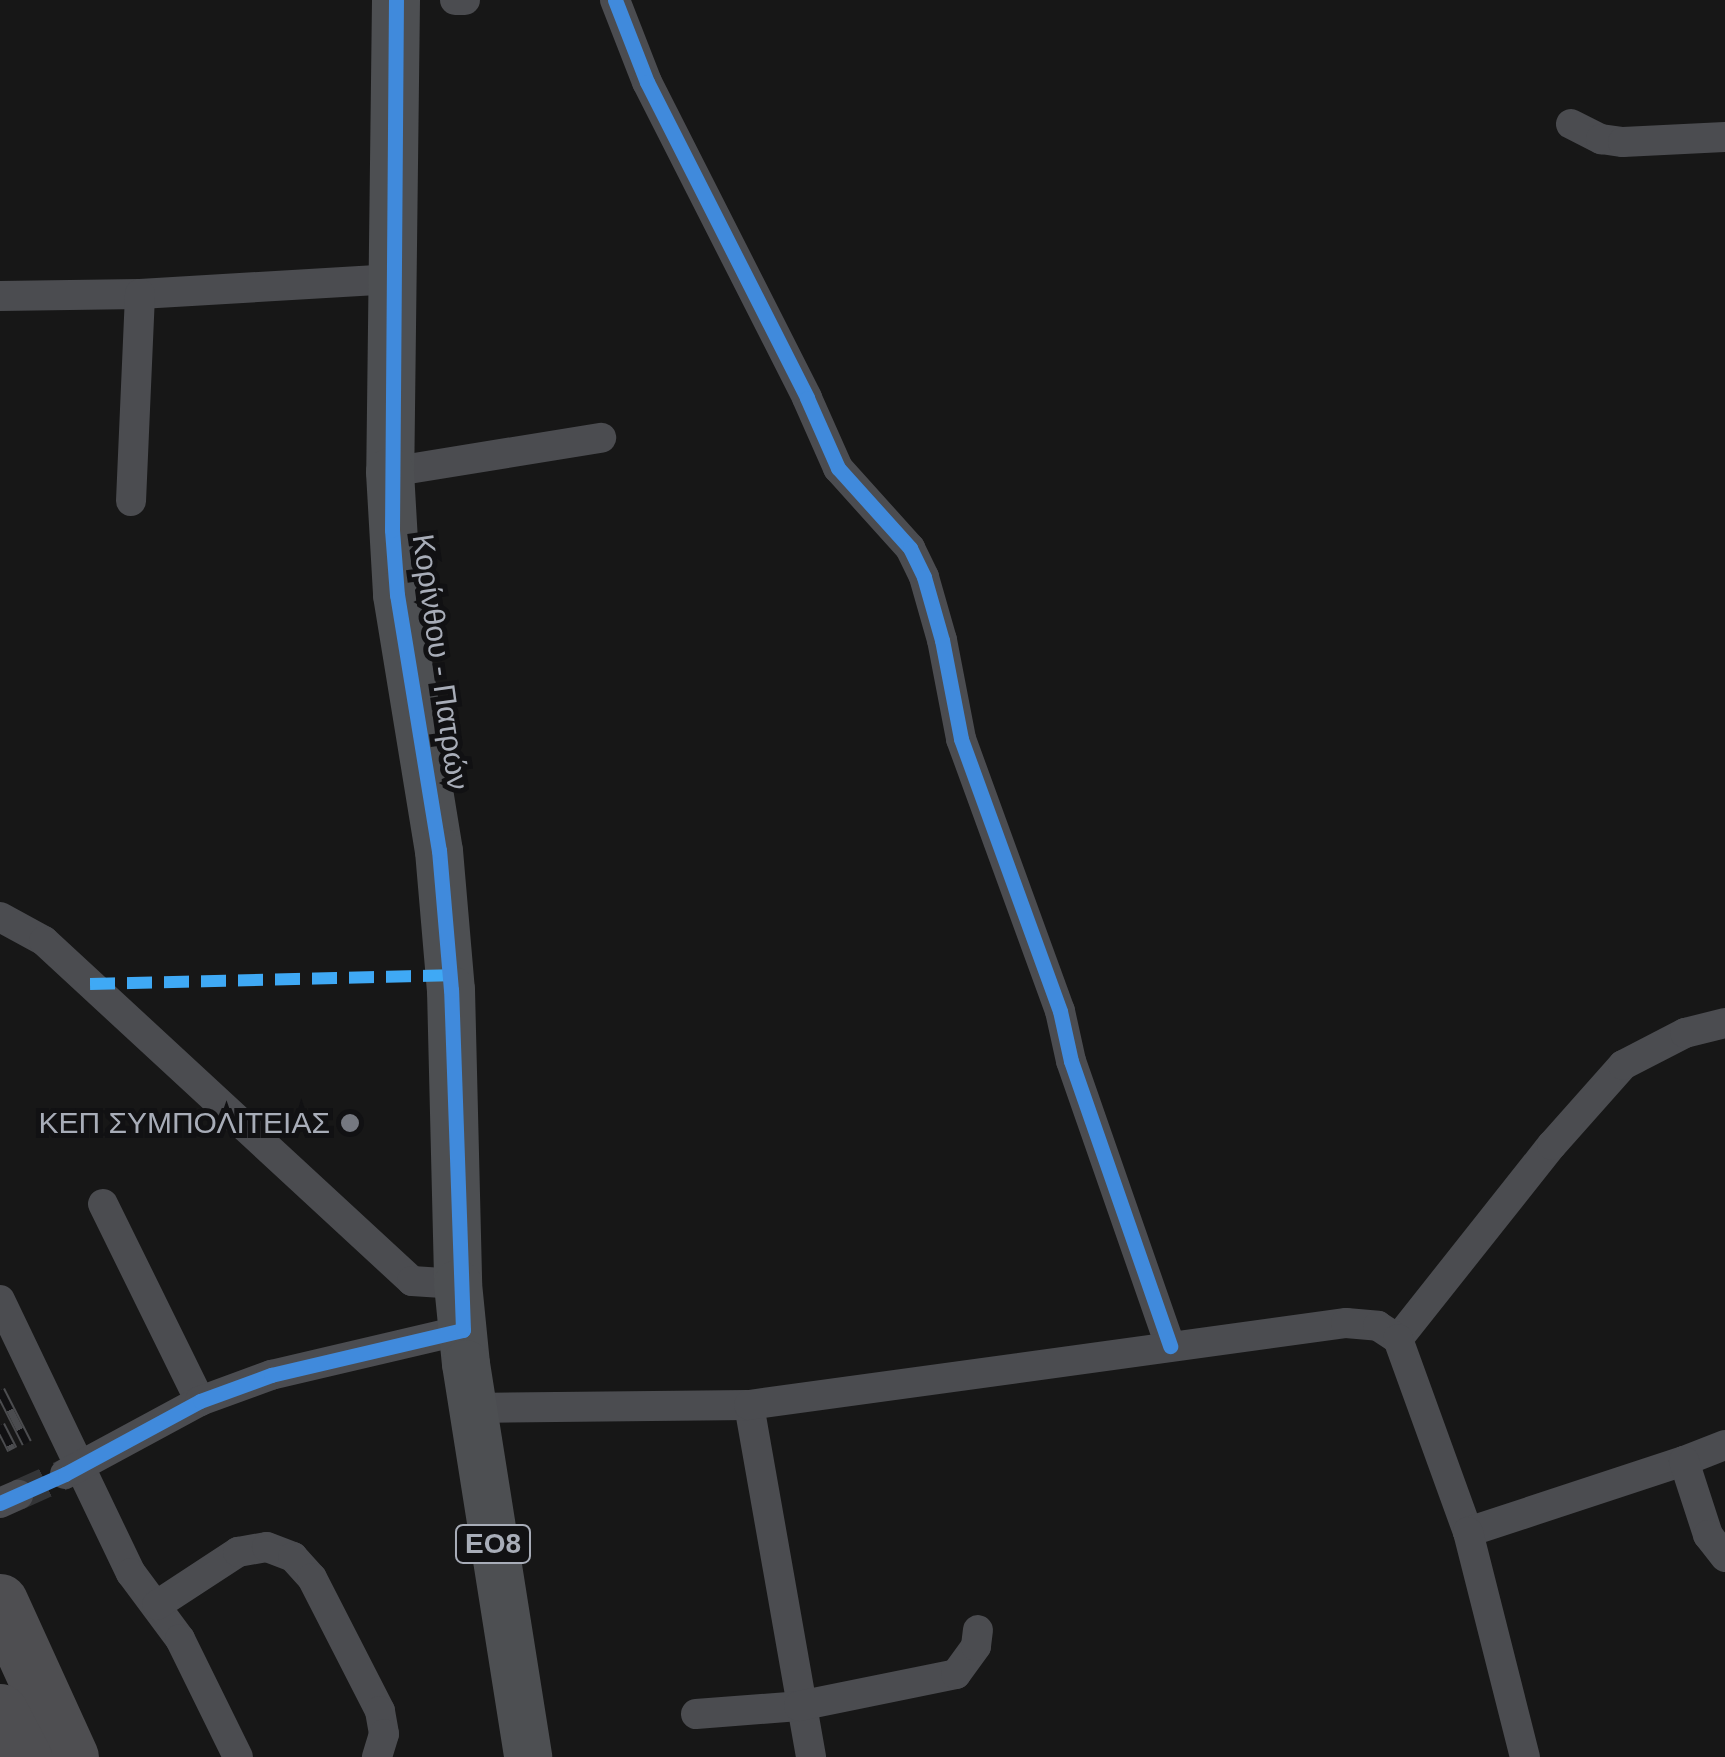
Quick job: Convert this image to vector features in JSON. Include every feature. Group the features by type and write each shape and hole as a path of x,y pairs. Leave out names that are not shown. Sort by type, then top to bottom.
{"highway":[{"path":"0,1601 71,1757"},
{"path":"0,1711 24,1757"}],"main road":[{"name":"Κορίνθου - Πατρών","path":"396,0 390,472 397,595 441,868 451,990 461,1307 471,1408 528,1757"}],"street":[{"path":"456,0 465,0"},
{"path":"614,0 647,82 808,398 838,468 910,548 924,577 942,640 961,739 1060,1011 1072,1061 1170,1346"},
{"path":"1571,124 1600,139 1624,142 1725,137"},
{"path":"0,296 140,294 394,279"},
{"path":"131,501 140,294"},
{"path":"390,472 600,438"},
{"path":"0,917 44,941 412,1281 461,1307"},
{"path":"1398,1339 1552,1145 1623,1065 1684,1033 1725,1023"},
{"path":"103,1204 200,1401"},
{"path":"0,1300 72,1470 131,1573 180,1639 238,1757"},
{"path":"72,1470 200,1401 461,1307"},
{"path":"471,1408 749,1405 1346,1322 1378,1326 1398,1339 1468,1532 1525,1757"},
{"path":"749,1405 811,1757"},
{"path":"1468,1532 1725,1445"},
{"path":"1684,1461 1708,1536 1725,1557"},
{"path":"157,1605 238,1552 267,1547 293,1556 312,1578 380,1711 384,1734 377,1757"},
{"path":"696,1714 799,1706 956,1674 976,1646 978,1630"}],"tunnel":[{"path":"18,1495 65,1474"}],"railway":[{"path":"0,1390 27,1443"},
{"path":"0,1425 12,1449"}],"marked path":[{"path":"90,984 449,975"}],"cycle path":[{"path":"0,1503 65,1474 200,1401 271,1375 463,1330 451,990 439,851 397,595 392,530 396,0"},
{"path":"615,0 647,82 807,398 838,468 910,548 924,577 942,640 961,739 1060,1011 1071,1061 1170,1346"}],"place":[{"name":"ΚΕΠ ΣΥΜΠΟΛΙΤΕΙΑΣ","path":"350,1123"}]}
